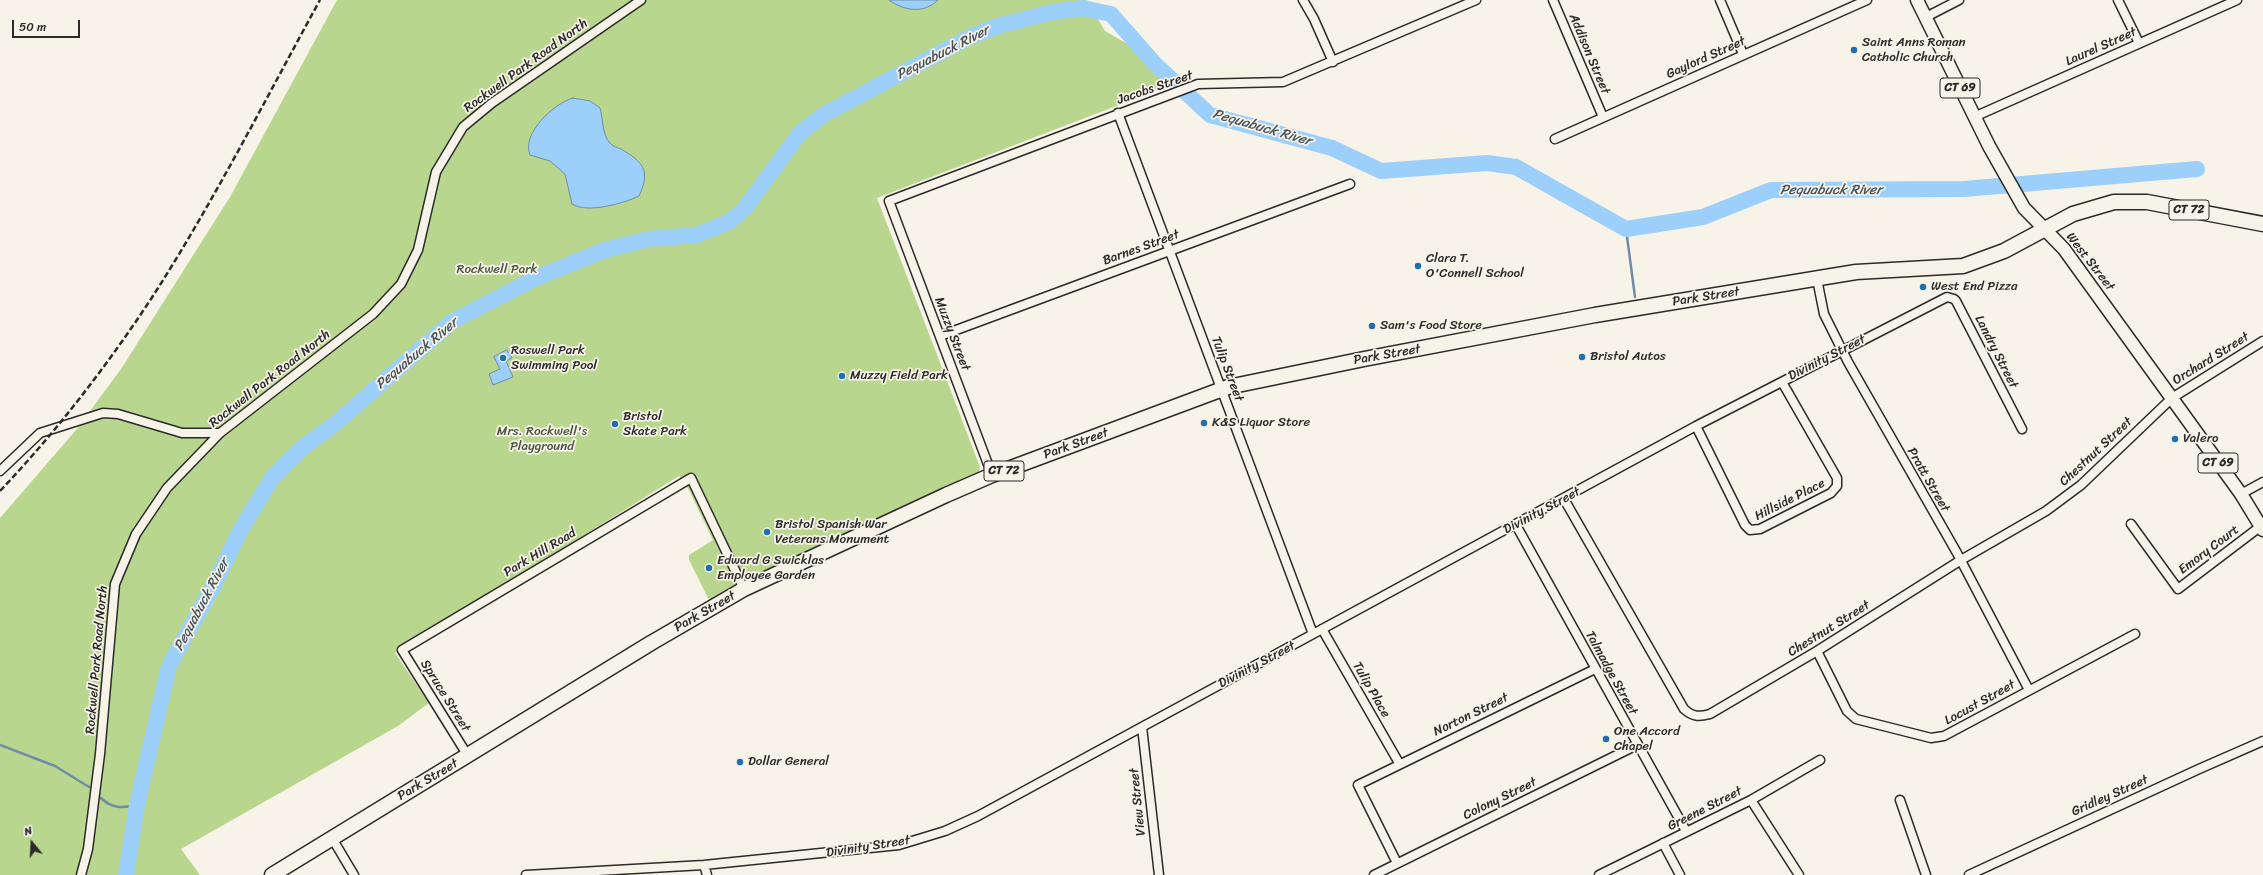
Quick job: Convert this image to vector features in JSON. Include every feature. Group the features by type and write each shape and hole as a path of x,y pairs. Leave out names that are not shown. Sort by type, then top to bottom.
{"highway":[{"name":"CT 72","path":"2043,228 2090,207 2131,201 2147,202 2263,224"},
{"name":"Park Street","path":"272,875 658,639 744,589 992,475 1222,390 1364,359 1595,314 1877,270 1941,269 1970,265 2004,251 2043,228"}],"main road":[{"name":"West Street","path":"1917,0 1974,117 2016,196 2028,213 2064,249 2172,398 2240,494 2262,528"}],"street":[{"name":"Rockwell Park Road North","path":"81,875 88,849 100,754 115,584 136,534 166,488 220,432 373,314 401,284 418,250 436,172 463,126 492,103 641,0"},
{"path":"1303,0 1314,19 1333,62"},
{"name":"Jacobs Street","path":"889,201 1118,113 1198,84 1283,82 1476,0"},
{"name":"Addison Street","path":"1553,0 1603,117"},
{"path":"1720,0 1743,54"},
{"name":"Gaylord Street","path":"1555,139 1867,0"},
{"path":"1926,17 1960,0"},
{"path":"2118,0 2139,43"},
{"name":"Laurel Street","path":"1974,117 2237,0"},
{"name":"Tulip Street","path":"1118,113 1313,634"},
{"name":"Barnes Street","path":"940,336 1168,250 1350,184"},
{"name":"Muzzy Street","path":"889,201 992,475"},
{"name":"Pratt Street","path":"1817,279 1820,304 1842,350 1961,560 2028,690"},
{"name":"Landry Street","path":"1941,299 1947,297 1954,299 2022,429"},
{"name":"Divinity Street","path":"526,875 704,865 899,845 944,831 978,816 1696,426 1941,299"},
{"name":"Orchard Street","path":"2172,398 2263,341"},
{"name":"Hillside Place","path":"1696,426 1745,525 1750,530 1760,529 1831,493 1838,486 1837,478 1782,382"},
{"name":"Chestnut Street","path":"1564,499 1684,709 1694,716 1710,714 1817,651 1961,560 2046,511 2081,485 2172,398"},
{"path":"0,471 40,433 104,413 118,414 182,433 220,432"},
{"name":"Park Hill Road","path":"402,650 691,478 744,589"},
{"path":"2240,494 2263,482"},
{"name":"Emory Court","path":"2131,524 2178,589 2262,528"},
{"name":"Talmadge Street","path":"1516,525 1686,832"},
{"name":"Tulip Place","path":"1322,629 1399,763"},
{"name":"Locust Street","path":"1817,651 1847,711 1856,719 1932,738 1944,736 2134,634"},
{"name":"Spruce Street","path":"402,650 468,756"},
{"name":"Norton Street","path":"1397,863 1358,785 1399,763 1595,669"},
{"name":"View Street","path":"1142,727 1159,875"},
{"name":"Gridley Street","path":"1969,875 2199,769 2263,742"},
{"name":"Colony Street","path":"1374,875 1637,745"},
{"name":"Greene Street","path":"1599,875 1751,800 1820,760"},
{"path":"1751,800 1798,875"},
{"path":"1900,800 1926,875"},
{"path":"332,838 354,875"},
{"path":"1664,843 1680,875"},
{"path":"704,865 707,875"}],"green space":[{"name":"Rockwell Park","path":"337,0 1087,0 1105,31 1150,57 1165,84 1150,93 877,198 980,467 979,474 710,602 689,560 689,555 713,540 689,490 679,476 395,653 429,703 398,726 181,849 200,875 0,875 0,518 76,430 121,369 230,197"}],"water":[{"path":"889,0 938,0 927,7 920,9 907,9"},
{"path":"573,98 590,101 600,108 607,140 615,147 635,158 640,163 643,168 644,180 639,196 625,202 596,208 579,207 572,204 565,174 550,161 530,155 528,147 530,138 541,120 557,106"},
{"path":"507,350 512,358 506,361 513,377 493,385 489,374 500,369 494,357"}],"waterway":[{"name":"Pequabuck River","path":"126,875 137,805 169,666 215,583 240,531 272,478 303,447 336,423 453,321 536,278 605,250 649,239 696,235 729,222 745,208 800,133 823,115 970,37 998,26 1052,12 1083,8 1111,14 1155,64 1210,115 1332,148 1381,171 1487,163 1516,167 1626,229 1703,217 1771,190 1964,189 2197,169"},
{"path":"1626,229 1635,297"},
{"path":"0,745 55,766 89,787"},
{"path":"101,798 105,802 118,807 137,805"}],"railway":[{"path":"0,491 41,446 80,398 151,299 174,263 217,189 320,0"}],"place":[{"name":"Saint Anns Roman Catholic Church","path":"1854,50"},
{"name":"Clara T. O'Connell School","path":"1418,266"},
{"name":"West End Pizza","path":"1923,287"},
{"name":"Sam's Food Store","path":"1372,326"},
{"name":"Bristol Autos","path":"1582,357"},
{"name":"Roswell Park Swimming Pool","path":"503,358"},
{"name":"Muzzy Field Park","path":"842,376"},
{"name":"K&S Liquor Store","path":"1204,423"},
{"name":"Bristol Skate Park","path":"615,424"},
{"name":"Valero","path":"2175,439"},
{"name":"Bristol Spanish War Veterans Monument","path":"767,532"},
{"name":"Edward G Swicklas Employee Garden","path":"709,568"},
{"name":"One Accord Chapel","path":"1606,739"},
{"name":"Dollar General","path":"740,762"}],"park label":[{"name":"Mrs. Rockwell's Playground","path":"542,440"}]}
